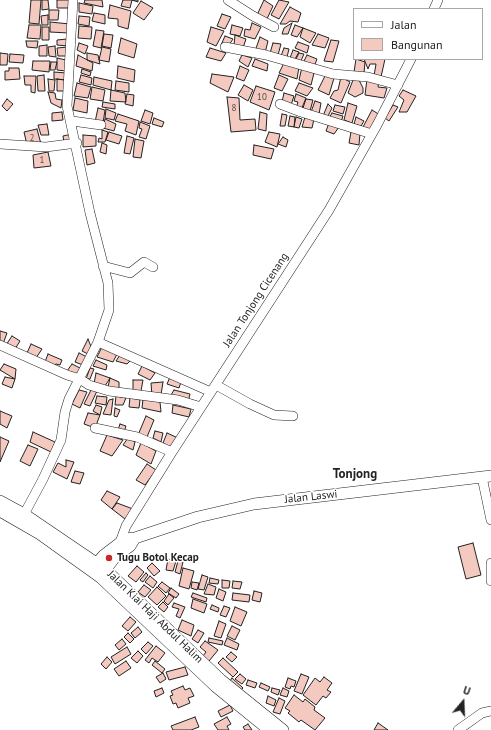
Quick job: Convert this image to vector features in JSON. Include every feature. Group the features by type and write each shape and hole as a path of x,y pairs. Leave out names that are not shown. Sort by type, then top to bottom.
{"main road":[{"name":"Jalan Laswi","path":"98,569 120,548 130,546 135,538 198,517 254,504 486,476"},
{"name":"Jalan Kiai Haji Abdul Halim","path":"0,501 40,534 98,569 221,680 283,730"},
{"name":"Jalan Kiai Haji Abdul Halim","path":"0,512 22,518"},
{"name":"Jalan Kiai Haji Abdul Halim","path":"98,569 215,686 269,730"}],"street":[{"path":"22,518 61,440 65,412 69,399 98,342 109,310 108,284 90,213 67,95 73,0"},
{"path":"228,0 253,16 274,26"},
{"path":"225,47 266,55 333,74 368,77 398,85"},
{"name":"Jalan Tonjong Cicenang","path":"120,548 132,517 172,452 329,210 372,134 410,60"},
{"path":"280,104 300,112 372,134"},
{"path":"72,121 101,125"},
{"path":"0,144 46,147 77,143"},
{"path":"104,266 130,273 144,262 153,267"},
{"path":"98,342 214,388 274,415 293,416"},
{"path":"0,345 67,375 80,379 89,385 109,391 178,400 201,407"},
{"path":"95,428 137,437 172,452"},
{"path":"486,476 491,520"},
{"path":"491,563 491,581"},
{"path":"458,730 482,713 491,711"}],"building":[{"path":"31,0 41,0 39,24 29,23"},
{"path":"42,0 48,0 49,9 42,10"},
{"path":"57,0 71,0 71,8 57,8"},
{"path":"85,0 102,0 103,7 84,3"},
{"path":"123,0 132,0 130,8 121,6"},
{"path":"264,0 273,6 266,21 257,15"},
{"path":"279,0 289,2 279,19 271,15"},
{"path":"141,1 153,8 144,20 133,13"},
{"path":"79,3 93,6 92,14 79,12"},
{"path":"110,5 131,11 128,29 118,26 118,19 108,18"},
{"path":"290,7 301,13 298,22 290,21 286,24 280,24"},
{"path":"49,10 59,10 58,20 49,20"},
{"path":"94,13 105,15 105,24 92,21"},
{"path":"222,14 231,17 225,29 217,26"},
{"path":"48,15 48,25 42,25 41,16"},
{"path":"79,16 90,17 89,26 78,24"},
{"path":"50,22 70,24 69,33 50,32"},
{"path":"252,23 261,27 255,39 244,36 245,29 250,30"},
{"path":"292,23 288,34 282,34 284,28"},
{"path":"29,25 41,25 40,39 27,38"},
{"path":"232,25 243,28 240,36 230,34"},
{"path":"295,25 303,28 297,37 291,35"},
{"path":"79,26 92,27 91,39 78,38"},
{"path":"42,27 49,27 49,40 42,40"},
{"path":"211,27 224,31 216,46 207,42"},
{"path":"303,28 316,33 310,43 300,37"},
{"path":"96,30 104,31 101,48 93,46"},
{"path":"104,34 113,35 111,48 102,46"},
{"path":"318,34 329,38 325,48 312,45"},
{"path":"235,35 246,39 243,48 234,45"},
{"path":"225,36 233,39 229,45 221,45"},
{"path":"260,37 268,41 265,53 255,51"},
{"path":"121,38 137,44 134,58 118,53"},
{"path":"67,39 68,46 57,45 57,40"},
{"path":"331,40 339,41 333,62 324,61"},
{"path":"26,41 38,41 37,48 27,47"},
{"path":"298,42 309,46 307,53 295,48"},
{"path":"79,43 88,46 85,54 77,50"},
{"path":"273,43 281,44 278,55 270,53"},
{"path":"47,45 47,56 39,56 39,46"},
{"path":"55,46 56,57 49,56 48,47"},
{"path":"68,47 69,56 58,56 57,48"},
{"path":"102,47 111,49 109,62 99,60"},
{"path":"210,48 226,53 221,61 206,57"},
{"path":"284,48 289,49 287,57 281,56"},
{"path":"293,50 299,52 295,59 290,58"},
{"path":"0,53 8,54 7,65 0,65"},
{"path":"87,53 98,55 100,64 87,60"},
{"path":"299,53 304,54 300,63 296,59"},
{"path":"10,54 24,55 23,63 9,62"},
{"path":"78,55 93,63 92,71 76,66"},
{"path":"242,55 252,58 248,67 239,61"},
{"path":"307,55 317,59 314,67 303,63"},
{"path":"57,58 66,60 66,71 57,70"},
{"path":"255,59 268,64 267,71 252,66"},
{"path":"356,60 365,62 364,73 354,72"},
{"path":"364,60 385,60 381,77 374,76 376,64 370,64 368,69"},
{"path":"33,61 50,61 49,72 32,70"},
{"path":"51,62 57,62 55,70 50,70"},
{"path":"284,63 299,67 297,79 279,73"},
{"path":"118,66 135,70 134,82 117,78"},
{"path":"240,66 249,70 244,81 236,78"},
{"path":"302,67 314,73 311,85 299,80"},
{"path":"9,68 19,68 20,79 5,80 5,71 9,71"},
{"path":"82,69 91,72 90,76 81,73"},
{"path":"54,72 66,73 67,80 54,79"},
{"path":"212,74 234,77 228,92 210,83"},
{"path":"44,75 45,91 38,91 37,76"},
{"path":"81,75 92,78 91,85 79,82"},
{"path":"279,75 288,79 282,91 274,88"},
{"path":"24,76 36,76 35,93 31,92 31,85 25,85"},
{"path":"325,76 334,78 329,95 318,90"},
{"path":"94,77 112,81 111,90 93,85"},
{"path":"341,77 350,82 341,103 330,98 334,91 338,90"},
{"path":"48,79 55,80 54,91 49,91"},
{"path":"57,79 65,80 64,91 57,91"},
{"path":"367,79 379,82 378,87 387,88 384,98 365,95"},
{"path":"353,80 359,80 363,88 363,93 355,97 348,93"},
{"path":"116,81 129,83 129,92 115,90"},
{"path":"77,83 91,87 88,98 74,96"},
{"path":"299,83 313,88 307,96 295,91"},
{"path":"244,85 253,90 248,101 238,95"},
{"path":"256,86 275,92 269,110 250,102"},
{"path":"92,87 105,90 103,101 90,99"},
{"path":"111,90 125,93 126,102 110,101"},
{"path":"403,90 416,96 407,112 399,112 404,100 399,96"},
{"path":"48,92 55,93 56,99 62,100 61,108 51,103"},
{"path":"284,93 294,96 291,105 282,102"},
{"path":"127,94 134,95 133,106 125,104"},
{"path":"296,94 306,98 301,110 296,108 298,102 294,101"},
{"path":"227,97 239,98 240,120 255,119 256,130 231,132"},
{"path":"75,98 88,101 87,113 73,110"},
{"path":"7,99 13,104 7,111 2,106"},
{"path":"306,99 313,100 310,111 303,108"},
{"path":"315,101 321,103 319,114 311,112"},
{"path":"103,102 115,104 115,109 102,107"},
{"path":"348,103 357,106 352,123 344,120"},
{"path":"328,104 332,108 327,118 323,116"},
{"path":"335,105 345,107 343,114 333,111"},
{"path":"393,105 398,107 389,121 385,118"},
{"path":"98,108 105,110 103,123 95,122"},
{"path":"106,109 116,113 114,120 105,118"},
{"path":"145,110 153,113 150,124 141,121"},
{"path":"372,110 380,115 371,130 363,127"},
{"path":"62,112 63,120 52,121 52,113"},
{"path":"260,112 267,114 266,131 258,129"},
{"path":"332,113 343,116 341,122 329,118"},
{"path":"118,114 139,121 136,135 125,131 127,124 115,121"},
{"path":"282,114 287,115 285,126 280,126"},
{"path":"290,116 295,117 294,127 288,126"},
{"path":"296,117 302,119 299,128 294,127"},
{"path":"305,117 314,119 312,128 302,127"},
{"path":"356,117 364,121 361,126 354,124"},
{"path":"154,118 164,122 162,127 152,124"},
{"path":"105,119 116,124 114,131 103,128"},
{"path":"140,122 150,126 146,139 139,137 142,129 139,128"},
{"path":"329,123 339,127 334,134 326,131"},
{"path":"47,124 49,135 41,135 38,125"},
{"path":"37,129 41,144 27,145 24,132"},
{"path":"102,130 108,132 105,142 98,142 99,138 102,139"},
{"path":"109,132 122,136 119,144 106,140"},
{"path":"269,132 280,134 277,147 265,142"},
{"path":"351,132 360,133 359,145 349,143"},
{"path":"72,134 73,142 64,143 63,136"},
{"path":"83,135 96,136 96,146 83,147"},
{"path":"127,136 134,138 130,154 124,153"},
{"path":"283,137 288,140 286,147 278,144"},
{"path":"135,139 144,141 141,158 133,157"},
{"path":"102,143 107,145 106,154 100,152"},
{"path":"254,145 274,149 271,159 253,155"},
{"path":"92,149 95,163 87,165 85,150"},
{"path":"48,152 51,166 34,168 33,155"},
{"path":"0,331 7,333 3,344 0,342"},
{"path":"12,336 20,341 15,349 6,345"},
{"path":"88,339 92,349 88,354 82,351"},
{"path":"31,344 42,349 36,358 27,353"},
{"path":"102,347 117,354 113,362 97,357"},
{"path":"79,353 87,357 83,365 75,362"},
{"path":"48,354 62,360 60,365 56,364 53,366 45,362"},
{"path":"120,355 130,361 127,364 116,361"},
{"path":"96,360 107,365 106,370 93,366"},
{"path":"4,364 16,369 15,379 0,370"},
{"path":"72,364 82,369 78,375 67,371"},
{"path":"142,366 155,373 150,380 138,374"},
{"path":"90,368 94,369 90,379 86,379"},
{"path":"96,373 110,378 105,386 94,384"},
{"path":"5,377 15,379 12,388 2,384"},
{"path":"170,377 182,379 179,388 167,384"},
{"path":"110,378 119,382 119,389 108,387"},
{"path":"133,380 143,380 141,391 133,391"},
{"path":"163,382 161,395 152,396 151,383"},
{"path":"79,390 87,392 80,408 72,404"},
{"path":"91,390 97,391 90,406 84,404"},
{"path":"174,390 190,394 188,402 171,395"},
{"path":"97,396 107,397 106,405 95,403"},
{"path":"116,396 126,398 123,405 115,405"},
{"path":"130,397 140,400 139,408 129,407"},
{"path":"113,399 111,415 103,414 109,400"},
{"path":"143,399 160,402 161,412 142,408"},
{"path":"96,405 102,407 100,415 93,411"},
{"path":"173,405 191,409 189,417 172,413"},
{"path":"115,408 120,410 117,417 114,416"},
{"path":"0,411 12,416 7,428 0,424"},
{"path":"88,413 100,415 95,428 84,424"},
{"path":"146,416 154,420 147,437 138,435"},
{"path":"120,424 126,426 124,432 118,430"},
{"path":"155,431 163,433 161,442 153,438"},
{"path":"33,432 55,442 51,452 30,442"},
{"path":"167,433 178,438 171,447 163,443"},
{"path":"107,435 123,440 112,456 100,451"},
{"path":"0,437 9,441 0,462"},
{"path":"128,438 135,442 133,450 123,445"},
{"path":"141,443 156,451 151,464 136,455"},
{"path":"28,445 38,449 30,466 20,461"},
{"path":"66,460 74,462 67,479 53,472 58,463 66,467"},
{"path":"147,464 156,470 145,485 136,480"},
{"path":"75,471 84,473 80,484 71,482"},
{"path":"107,491 120,497 112,509 101,500"},
{"path":"117,503 133,509 125,519 112,509"},
{"path":"473,543 481,575 466,579 458,547"},
{"path":"168,559 176,561 173,571 166,570"},
{"path":"178,561 183,562 180,574 175,572"},
{"path":"152,563 160,571 154,576 147,568"},
{"path":"137,566 144,572 136,582 128,576"},
{"path":"183,568 194,571 189,589 179,586"},
{"path":"146,573 148,575 143,582 140,580"},
{"path":"202,575 208,577 204,590 198,589"},
{"path":"150,576 157,582 153,588 145,582"},
{"path":"210,578 219,580 218,584 209,583"},
{"path":"222,580 230,581 229,588 222,588"},
{"path":"233,581 242,582 240,589 232,588"},
{"path":"162,582 170,588 166,593 158,586"},
{"path":"192,582 199,583 197,590 191,588"},
{"path":"208,584 216,587 214,595 204,594"},
{"path":"144,585 151,590 145,597 138,592"},
{"path":"157,587 166,596 157,605 148,597"},
{"path":"171,588 179,594 176,598 168,593"},
{"path":"219,589 226,592 223,601 216,598"},
{"path":"254,591 262,593 260,602 252,600"},
{"path":"193,593 207,598 206,602 191,597"},
{"path":"233,593 250,595 249,602 232,600"},
{"path":"169,594 174,598 168,605 164,601"},
{"path":"193,599 207,604 204,613 191,608"},
{"path":"163,602 168,607 164,612 158,607"},
{"path":"174,603 185,607 180,618 176,616 179,609 172,607"},
{"path":"212,605 219,608 218,612 210,609"},
{"path":"224,606 230,608 226,617 220,615"},
{"path":"235,607 247,612 241,626 230,621"},
{"path":"130,617 136,622 128,631 122,626"},
{"path":"182,620 194,625 191,636 178,630"},
{"path":"219,621 226,624 221,638 214,636"},
{"path":"232,626 240,630 235,640 227,636"},
{"path":"138,627 142,632 135,638 131,633"},
{"path":"198,630 204,633 198,643 192,639"},
{"path":"128,633 134,639 130,643 124,637"},
{"path":"209,638 223,641 222,645 208,642"},
{"path":"227,638 239,644 237,650 224,645"},
{"path":"122,639 126,644 119,650 115,645"},
{"path":"205,641 218,650 209,661 203,656 206,652 200,647"},
{"path":"148,642 153,646 146,654 141,649"},
{"path":"156,646 165,653 158,662 152,658 149,663 145,660"},
{"path":"127,647 131,654 115,664 111,657"},
{"path":"138,651 143,656 137,663 131,658"},
{"path":"231,652 237,657 232,662 226,657"},
{"path":"107,657 112,662 106,669 101,664"},
{"path":"223,658 238,672 233,677 218,663"},
{"path":"126,661 131,668 119,676 114,669"},
{"path":"155,661 165,669 162,673 152,665"},
{"path":"185,667 188,675 169,680 166,672"},
{"path":"163,673 166,679 160,683 156,677"},
{"path":"240,674 246,679 242,684 235,679"},
{"path":"301,674 309,677 302,694 294,691"},
{"path":"324,677 332,683 327,690 331,692 326,698 323,696 316,705 303,695 315,678 320,682"},
{"path":"232,678 243,688 240,691 229,682"},
{"path":"288,678 296,681 294,687 291,686 290,689 285,687"},
{"path":"248,680 257,683 255,688 246,685"},
{"path":"261,683 270,687 268,691 259,687"},
{"path":"183,686 185,690 190,688 194,696 188,698 190,703 178,708 176,703 173,704 170,696 173,695 171,691"},
{"path":"162,688 164,693 156,697 154,691"},
{"path":"272,688 280,690 278,695 271,692"},
{"path":"283,688 289,691 287,697 280,695"},
{"path":"294,695 303,702 305,699 315,707 314,710 325,718 315,730 301,720 299,722 288,713 290,711 285,708"},
{"path":"268,696 276,700 274,706 266,703"},
{"path":"279,698 285,701 280,714 273,712"},
{"path":"230,705 233,711 221,717 218,711"},
{"path":"195,717 199,727 191,730 173,730 171,726"},
{"path":"227,717 231,724 227,726 229,730 218,730 214,724"},
{"path":"378,723 388,730 374,730"},
{"path":"248,724 252,730 245,730 243,727"}],"place":[{"name":"Tugu Botol Kecap","path":"109,558"}],"district":[{"name":"Tonjong","path":"355,474"}]}
